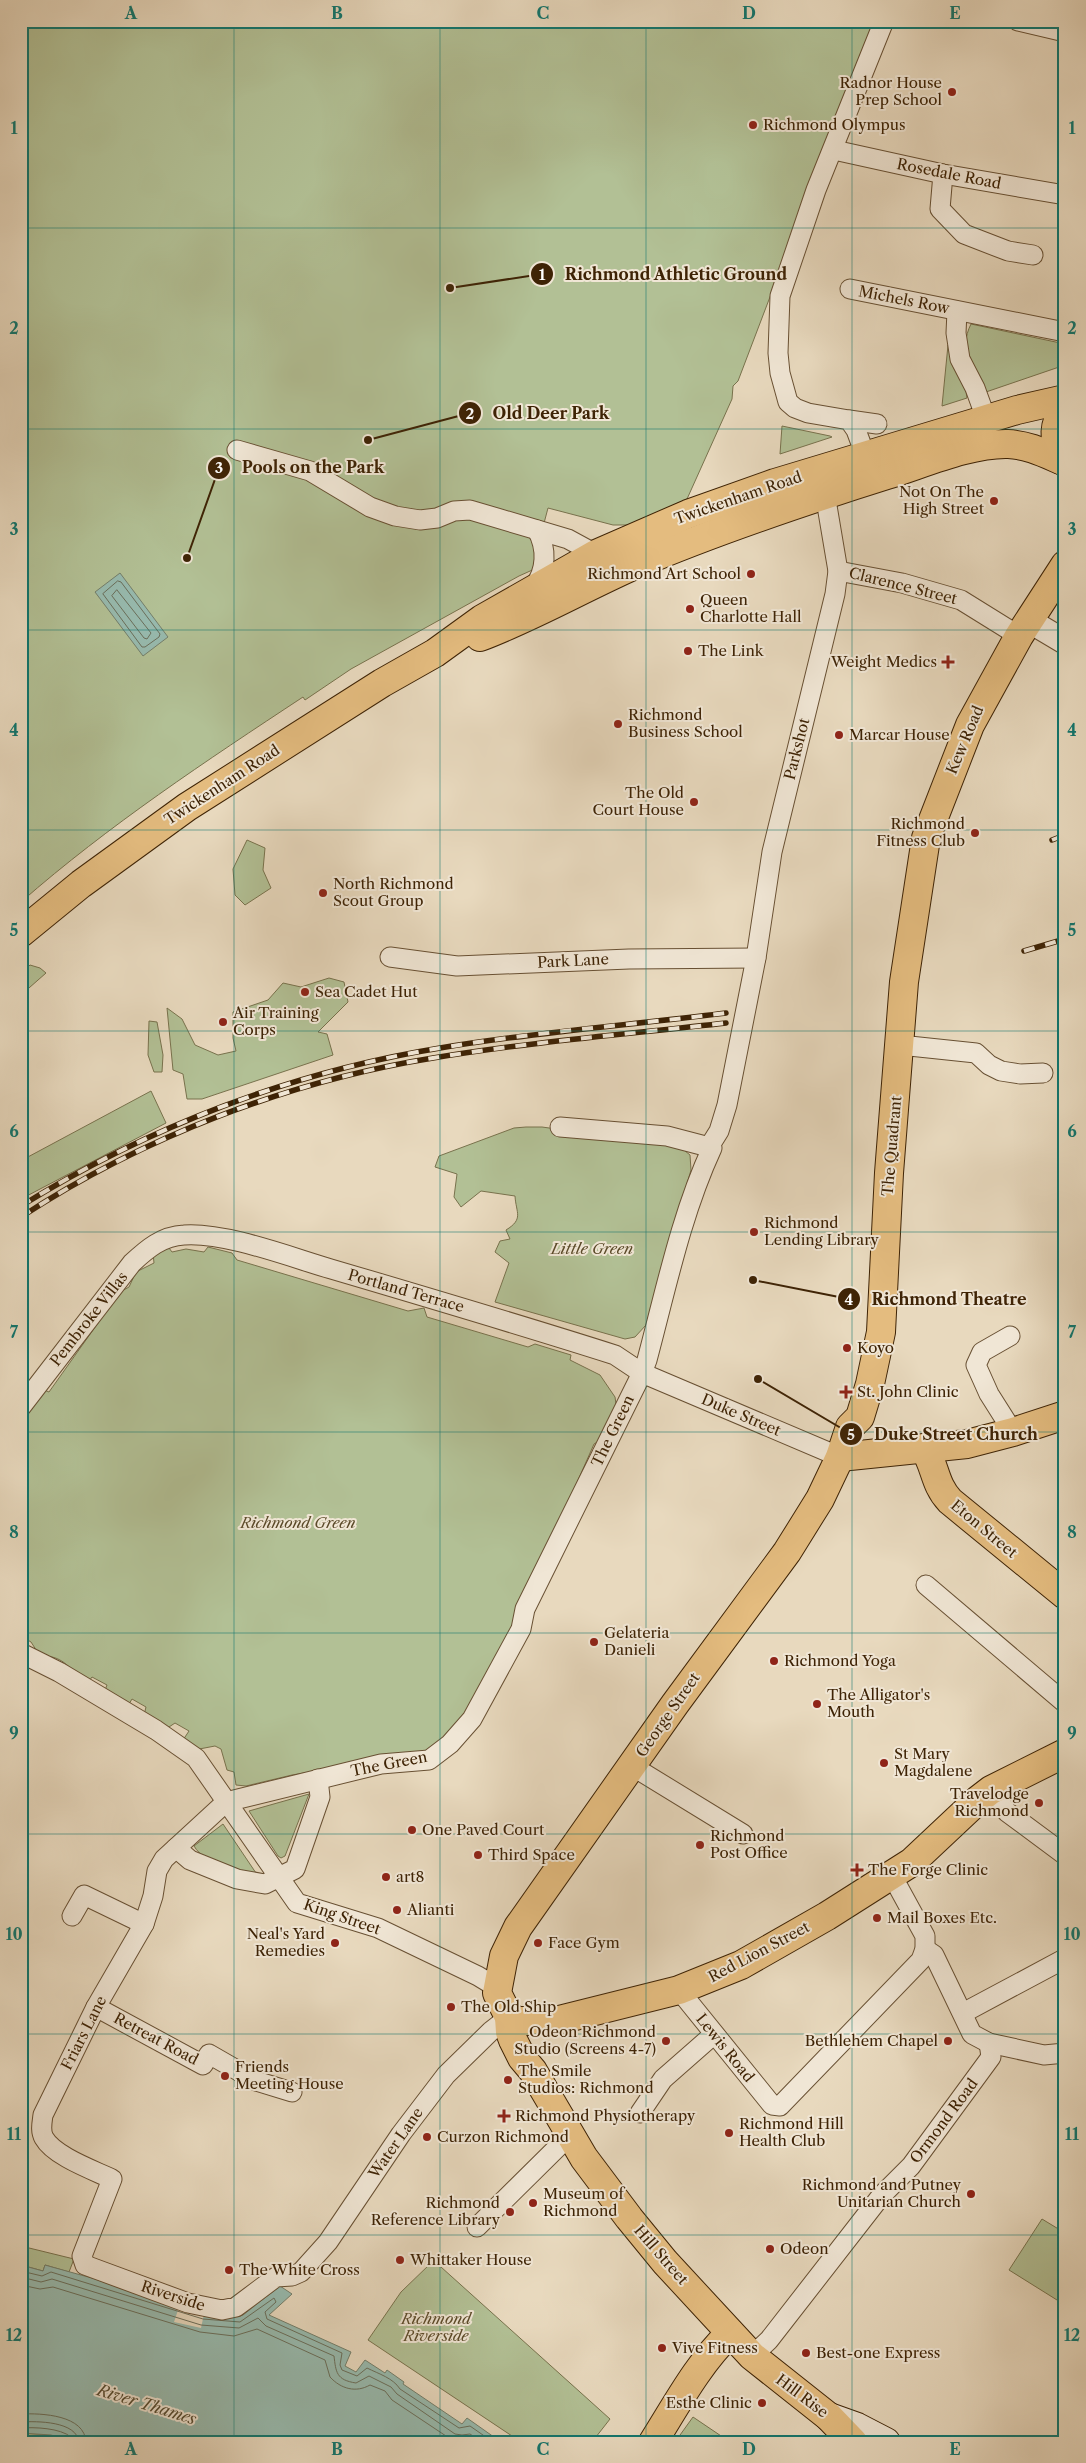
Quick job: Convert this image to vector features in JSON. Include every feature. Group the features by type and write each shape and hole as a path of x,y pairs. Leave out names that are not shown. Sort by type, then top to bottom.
{"main road":[{"name":"Twickenham Road","path":"434,654 482,618 596,554 723,502 775,483 987,421 1017,410 1065,399"},
{"path":"1063,461 1055,440 1056,422 1065,407"},
{"name":"Twickenham Road","path":"21,933 81,884 187,807 382,682 434,654 492,632 635,565 707,535 825,494 973,449 992,446 1008,444 1035,448 1063,461"},
{"name":"Kew Road","path":"911,932 926,838 970,724 1023,628 1065,565"},
{"name":"The Quadrant","path":"860,1417 870,1384 881,1332 904,982 911,932"},
{"path":"840,1457 966,1444 1013,1432 1065,1415"},
{"path":"860,1417 869,1440 879,1452"},
{"name":"George Street","path":"496,1988 504,1956 518,1927 787,1552 820,1499 840,1457 850,1427 860,1417"},
{"name":"Eton Street","path":"924,1448 935,1469 940,1490 950,1501 1065,1595"},
{"name":"Red Lion Street","path":"509,2017 518,2021 555,2020 679,1990 740,1965 803,1930 912,1862 991,1790 1065,1753"},
{"path":"496,1988 509,2017"},
{"name":"Hill Street","path":"509,2017 510,2032 522,2058 533,2070 570,2135 629,2218 730,2333"},
{"path":"533,2070 533,2046 539,2035 555,2020"},
{"path":"653,2442 688,2384 713,2351 730,2333"},
{"name":"Hill Rise","path":"730,2333 752,2356 829,2417 857,2427 886,2442"},
{"path":"829,2417 853,2442"}],"street":[{"path":"877,424 808,413 795,408 788,402 780,373 778,353 780,296 816,190 834,150 884,21"},
{"path":"1018,21 1065,32"},
{"name":"Rosedale Road","path":"834,150 943,174 1065,195"},
{"path":"943,174 940,209 964,234 1008,250 1033,255"},
{"name":"Michels Row","path":"850,289 1065,332"},
{"name":"Michels Row","path":"957,311 956,333 960,359 975,388 987,421"},
{"path":"848,420 856,430 866,457"},
{"path":"237,450 310,471 370,507 395,516 420,520 437,518 454,511 470,510 568,539 611,562 635,565"},
{"name":"Parkshot","path":"709,1147 718,1131 727,1105 756,958 772,852 823,646 838,571 825,494"},
{"path":"533,588 540,579 544,561 541,538 536,530"},
{"name":"Clarence Street","path":"838,571 902,583 962,600 1023,628"},
{"path":"1023,628 1065,642"},
{"name":"Park Lane","path":"390,957 457,966 629,959 756,958"},
{"path":"900,1045 976,1053 989,1065 1001,1071 1020,1074 1043,1073"},
{"path":"560,1127 667,1136 712,1148 701,1171 675,1253 647,1360 642,1372"},
{"name":"Portland Terrace","path":"164,1239 181,1235 200,1234 268,1250 615,1355 642,1372"},
{"name":"Pembroke Villas","path":"21,1407 132,1263 148,1247 164,1239"},
{"path":"1010,1336 982,1352 976,1365 989,1394 1013,1432"},
{"name":"Duke Street","path":"642,1372 840,1457"},
{"name":"The Green","path":"226,1802 381,1764 429,1760 450,1744 472,1719 521,1629 526,1609 642,1372"},
{"path":"926,1585 1065,1703"},
{"path":"21,1653 59,1672 156,1730 196,1758 226,1802"},
{"path":"632,1766 743,1834"},
{"path":"176,1848 190,1860 237,1878 265,1884 295,1869 320,1797 318,1779"},
{"path":"991,1790 1007,1812 1065,1855"},
{"name":"Friars Lane","path":"82,2256 112,2179 60,2154 44,2139 41,2127 42,2115 96,2007 144,1924 153,1896 157,1871 164,1859 226,1802"},
{"name":"King Street","path":"226,1802 262,1850 277,1877 298,1903 378,1928 478,1976 496,1988"},
{"path":"894,1873 896,1883 925,1936 925,1949 934,1955 972,2034 989,2043 1022,2048 1044,2055 1065,2053"},
{"path":"72,1916 84,1895 144,1924"},
{"name":"Lewis Road","path":"679,1990 713,2035 772,2105 780,2106 921,1960 925,1949"},
{"path":"963,2013 1064,1959"},
{"name":"Retreat Road","path":"96,2007 203,2065 209,2054 256,2081 292,2092"},
{"name":"Water Lane","path":"292,2276 300,2272 328,2242 401,2134 446,2075 491,2030 509,2017"},
{"path":"640,2113 663,2079 713,2035"},
{"name":"Ormond Road","path":"752,2356 769,2340 881,2196 911,2166 991,2057 989,2043"},
{"path":"477,2227 570,2135"},
{"name":"Riverside","path":"82,2256 85,2265 188,2302 222,2310 236,2307 276,2276 292,2276"}],"green space":[{"path":"21,21 875,21 738,381 733,386 732,399 687,499 630,525 613,525 548,508 538,546 539,567 519,576 351,669 305,700 303,697 123,820 21,902"},
{"path":"971,324 1065,344 1065,365 983,393 966,351 967,333"},
{"path":"948,345 965,385 967,398 942,406"},
{"path":"782,426 830,436 832,437 780,454"},
{"path":"247,840 265,848 263,870 271,888 245,905 235,895 233,869"},
{"path":"30,965 40,968 46,973 21,995 21,974"},
{"path":"329,978 344,982 348,1002 318,1032 327,1034 333,1055 202,1099 187,1099 183,1074 173,1070 167,1008 182,1019 195,1045 218,1055 236,1051 233,1038 233,1012 268,1000 283,983 301,987"},
{"path":"149,1021 157,1022 163,1055 162,1072 154,1072 148,1055"},
{"path":"151,1091 166,1123 21,1199 21,1152 26,1158"},
{"name":"Little Green","path":"542,1127 679,1146 690,1155 691,1170 646,1325 635,1337 625,1339 495,1302 509,1263 495,1252 500,1241 510,1239 506,1230 512,1226 518,1215 515,1196 481,1191 461,1207 454,1197 457,1174 435,1167 439,1156 514,1128"},
{"name":"Richmond Green","path":"166,1244 172,1252 186,1249 204,1252 208,1247 232,1253 237,1260 408,1311 424,1308 427,1317 528,1347 535,1344 571,1355 570,1360 600,1375 615,1397 616,1404 599,1441 594,1444 527,1596 469,1714 430,1752 292,1775 246,1786 236,1785 234,1772 227,1770 221,1749 215,1746 194,1750 183,1740 189,1731 175,1723 166,1729 144,1715 146,1707 132,1699 129,1704 105,1690 107,1685 92,1677 89,1681 56,1658 40,1656 31,1642 21,1636 21,1417 42,1389 49,1392 120,1292 129,1287 136,1272 154,1263 153,1253"},
{"path":"309,1794 285,1856 281,1858 249,1811"},
{"path":"223,1824 258,1876 214,1862 206,1858 194,1846"},
{"path":"1042,2219 1065,2233 1065,2305 1009,2270"},
{"path":"21,2246 74,2259 69,2272 45,2265 43,2271 21,2265"},
{"name":"Richmond Riverside","path":"430,2264 441,2267 610,2419 592,2442 521,2442 368,2340 401,2292"},
{"path":"693,2417 730,2442 675,2442"},
{"path":"21,2433 51,2435 76,2442 21,2442"}],"water":[{"path":"120,573 168,637 143,656 95,592"},
{"name":"River Thames","path":"21,2265 43,2271 45,2265 233,2317 243,2315 280,2286 292,2294 269,2315 351,2352 345,2366 356,2372 365,2360 385,2373 387,2370 404,2382 403,2384 462,2424 467,2418 501,2442 76,2442 51,2435 21,2433"}],"pier":[{"path":"179,2307 204,2314 201,2328 174,2322"}],"railway":[{"path":"1052,840 1065,835"},
{"path":"1060,860 1065,858"},
{"path":"1024,951 1065,939"},
{"path":"21,1206 119,1151 170,1128 223,1106 330,1072 385,1058 476,1042 726,1013"},
{"path":"21,1217 68,1188 167,1138 219,1116 325,1081 379,1068 469,1052 726,1023"}],"place":[{"name":"Radnor House Prep School","path":"952,92"},
{"name":"Richmond Olympus","path":"753,125"},
{"name":"Richmond Athletic Ground","path":"450,288"},
{"name":"Old Deer Park","path":"368,440"},
{"name":"Not On The High Street","path":"994,501"},
{"name":"Pools on the Park","path":"187,558"},
{"name":"Richmond Art School","path":"751,574"},
{"name":"Queen Charlotte Hall","path":"690,609"},
{"name":"The Link","path":"688,651"},
{"name":"Weight Medics","path":"948,662"},
{"name":"Richmond Business School","path":"618,724"},
{"name":"Marcar House","path":"839,735"},
{"name":"The Old Court House","path":"694,802"},
{"name":"Richmond Fitness Club","path":"975,833"},
{"name":"North Richmond Scout Group","path":"323,893"},
{"name":"Sea Cadet Hut","path":"305,992"},
{"name":"Air Training Corps","path":"223,1022"},
{"name":"Richmond Lending Library","path":"754,1232"},
{"name":"Richmond Theatre","path":"753,1280"},
{"name":"Koyo","path":"847,1348"},
{"name":"Duke Street Church","path":"758,1379"},
{"name":"St. John Clinic","path":"846,1392"},
{"name":"Gelateria Danieli","path":"594,1642"},
{"name":"Richmond Yoga","path":"774,1661"},
{"name":"The Alligator's Mouth","path":"817,1704"},
{"name":"St Mary Magdalene","path":"884,1763"},
{"name":"Travelodge Richmond","path":"1039,1803"},
{"name":"One Paved Court","path":"412,1830"},
{"name":"Richmond Post Office","path":"700,1845"},
{"name":"Third Space","path":"478,1855"},
{"name":"The Forge Clinic","path":"857,1870"},
{"name":"art8","path":"386,1877"},
{"name":"Alianti","path":"397,1910"},
{"name":"Mail Boxes Etc.","path":"877,1918"},
{"name":"Neal's Yard Remedies","path":"335,1943"},
{"name":"Face Gym","path":"538,1943"},
{"name":"The Old Ship","path":"451,2007"},
{"name":"Odeon Richmond Studio (Screens 4-7)","path":"666,2041"},
{"name":"Bethlehem Chapel","path":"948,2041"},
{"name":"Friends Meeting House","path":"225,2076"},
{"name":"The Smile Studios: Richmond","path":"508,2080"},
{"name":"Richmond Physiotherapy","path":"504,2116"},
{"name":"Richmond Hill Health Club","path":"729,2133"},
{"name":"Curzon Richmond","path":"427,2137"},
{"name":"Richmond and Putney Unitarian Church","path":"971,2194"},
{"name":"Museum of Richmond","path":"533,2203"},
{"name":"Richmond Reference Library","path":"510,2212"},
{"name":"Odeon","path":"770,2249"},
{"name":"Whittaker House","path":"400,2260"},
{"name":"The White Cross","path":"229,2270"},
{"name":"Vive Fitness","path":"662,2348"},
{"name":"Best-one Express","path":"806,2353"},
{"name":"Esthe Clinic","path":"762,2403"}]}
